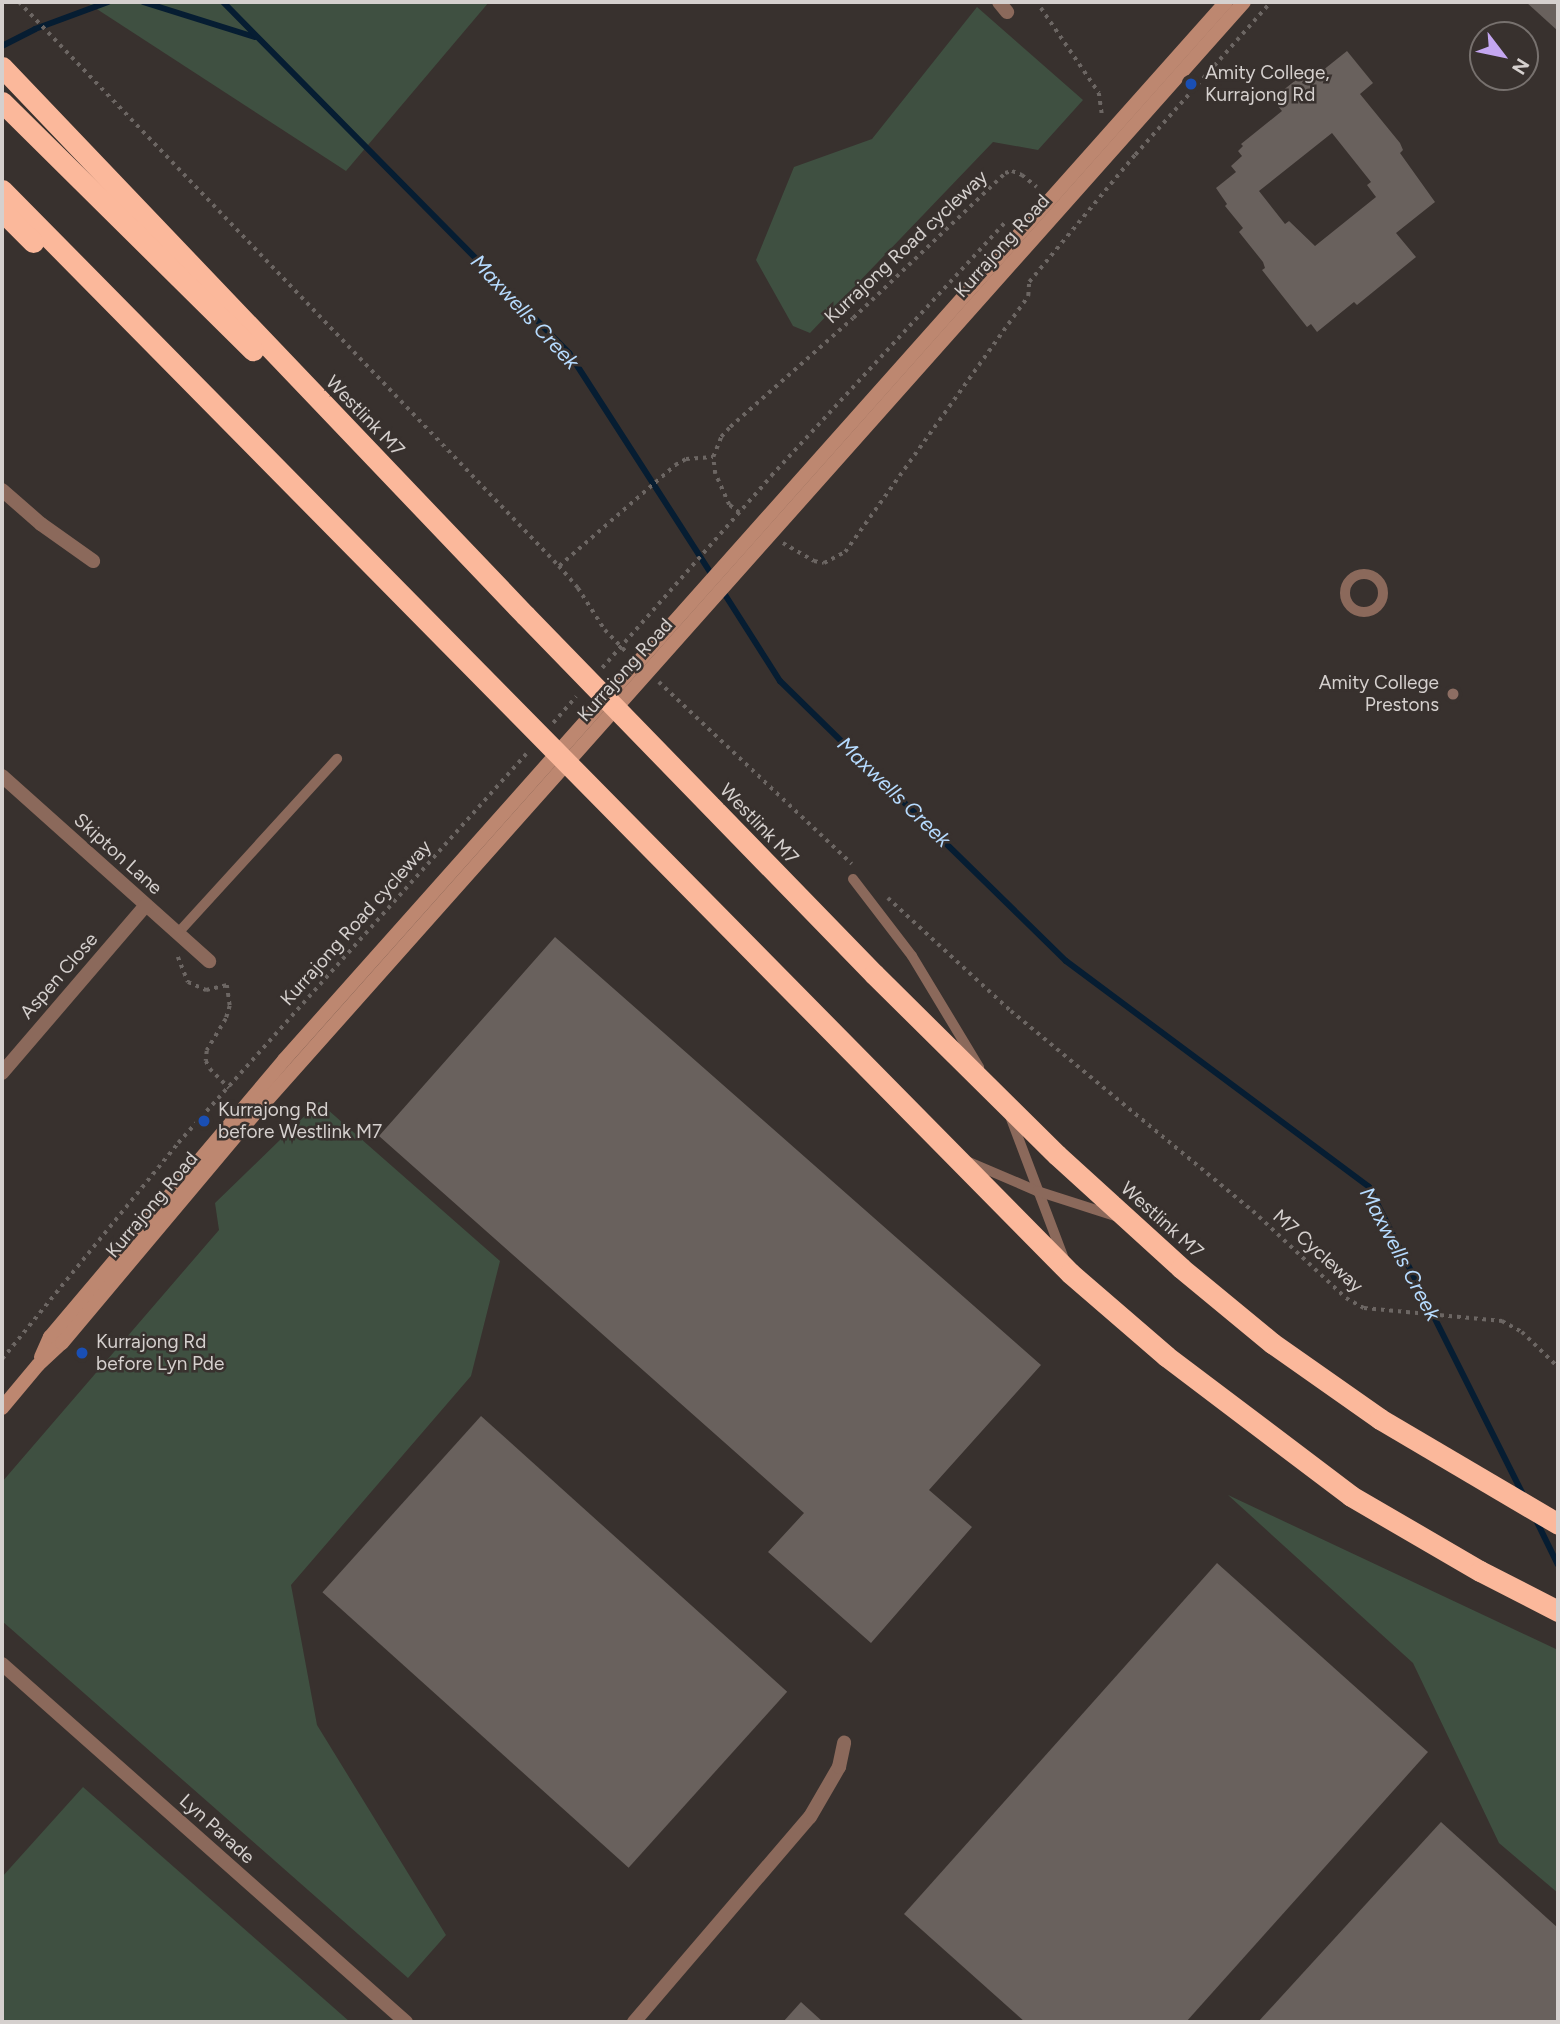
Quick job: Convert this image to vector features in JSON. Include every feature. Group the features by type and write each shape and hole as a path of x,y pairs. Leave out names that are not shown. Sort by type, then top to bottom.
{"highway":[{"name":"Westlink M7","path":"2,67 525,615 1002,1102 1129,1221 1272,1343 1380,1419 1558,1524"},
{"path":"2,102 500,599 525,615"},
{"path":"2,190 1070,1273 1166,1356 1351,1496 1480,1571 1558,1611"},
{"path":"2,211 408,616 519,714"}],"main road":[{"name":"Kurrajong Road","path":"795,498 1226,2"},
{"name":"Kurrajong Road","path":"2,1408 38,1365 62,1343 244,1126 504,824 1244,2"}],"street":[{"path":"2,490 41,524 93,561"},
{"name":"Skipton Lane","path":"2,776 209,961"},
{"name":"Aspen Close","path":"2,1073 146,905"},
{"name":"Lyn Parade","path":"2,1664 406,2022"},
{"path":"634,2022 810,1817 839,1768 844,1744"}],"lane":[{"path":"178,933 337,759"},
{"path":"853,879 912,956 1002,1102 1070,1273"},
{"path":"953,1156 1037,1191 1129,1221"}],"path":[{"path":"19,2 64,49"},
{"path":"774,537 814,561 824,562 845,552 1028,296 1029,282 1135,155 1271,2"},
{"path":"1041,8 1099,93 1102,115"},
{"name":"Kurrajong Road cycleway","path":"713,457 721,437 730,427 853,318 1005,173 1012,171 1022,175 1037,187 1028,197"},
{"path":"599,671 771,476 1010,217"},
{"path":"558,566 675,465 697,458 713,457 715,474 729,505 744,516"},
{"path":"545,733 581,692"},
{"name":"Kurrajong Road cycleway","path":"2,1359 178,1143 536,743"},
{"path":"174,951 188,982 206,990 227,985 230,1006 226,1019 207,1051 206,1060 210,1069 229,1088"},
{"name":"M7 Cycleway","path":"1252,1211 1355,1304 1364,1308 1502,1321 1522,1332 1558,1367"}],"green space":[{"path":"86,2 489,2 346,171"},
{"path":"977,7 1083,100 1038,150 993,142 810,333 793,326 756,260 794,167 872,139"},
{"path":"319,1102 500,1261 471,1376 291,1585 317,1725 446,1935 408,1978 2,1621 2,1482 219,1230 215,1203"},
{"path":"1228,1495 1558,1650 1558,1893 1499,1843 1413,1663"},
{"path":"83,1787 350,2022 2,2022 2,1877"}],"building":[{"path":"1526,2 1558,2 1558,31"},
{"path":"1347,51 1373,83 1360,94 1400,143 1403,150 1400,153 1435,202 1396,233 1416,257 1357,305 1354,302 1317,332 1311,324 1307,327 1262,270 1265,268 1263,262 1239,232 1243,228 1225,206 1227,204 1216,188 1236,172 1231,166 1242,156 1238,151 1243,146 1241,144 1282,111 1272,99 1301,76 1307,83","holes":["1332,133 1371,182 1367,185 1376,197 1315,246 1289,221 1285,224 1259,191"]},
{"path":"555,937 1041,1365 929,1490 972,1527 871,1643 768,1552 804,1513 379,1136"},
{"path":"481,1416 787,1692 629,1868 322,1592"},
{"path":"1217,1563 1428,1752 1186,2022 1025,2022 904,1914"},
{"path":"1441,1822 1558,1928 1558,2022 1258,2022"},
{"path":"801,2002 823,2022 783,2022"}],"waterway":[{"path":"2,46 35,29 108,2"},
{"path":"143,2 255,37"},
{"name":"Maxwells Creek","path":"223,2 569,353 714,578"},
{"name":"Maxwells Creek","path":"722,590 780,681 1066,961 1369,1187 1524,1496"},
{"name":"Maxwells Creek","path":"1535,1518 1558,1565"}],"place":[{"name":"Amity College, Kurrajong Rd","path":"1191,84"},
{"name":"Amity College Prestons","path":"1453,694"},
{"name":"Kurrajong Rd before Westlink M7","path":"204,1121"},
{"name":"Kurrajong Rd before Lyn Pde","path":"82,1353"}]}
